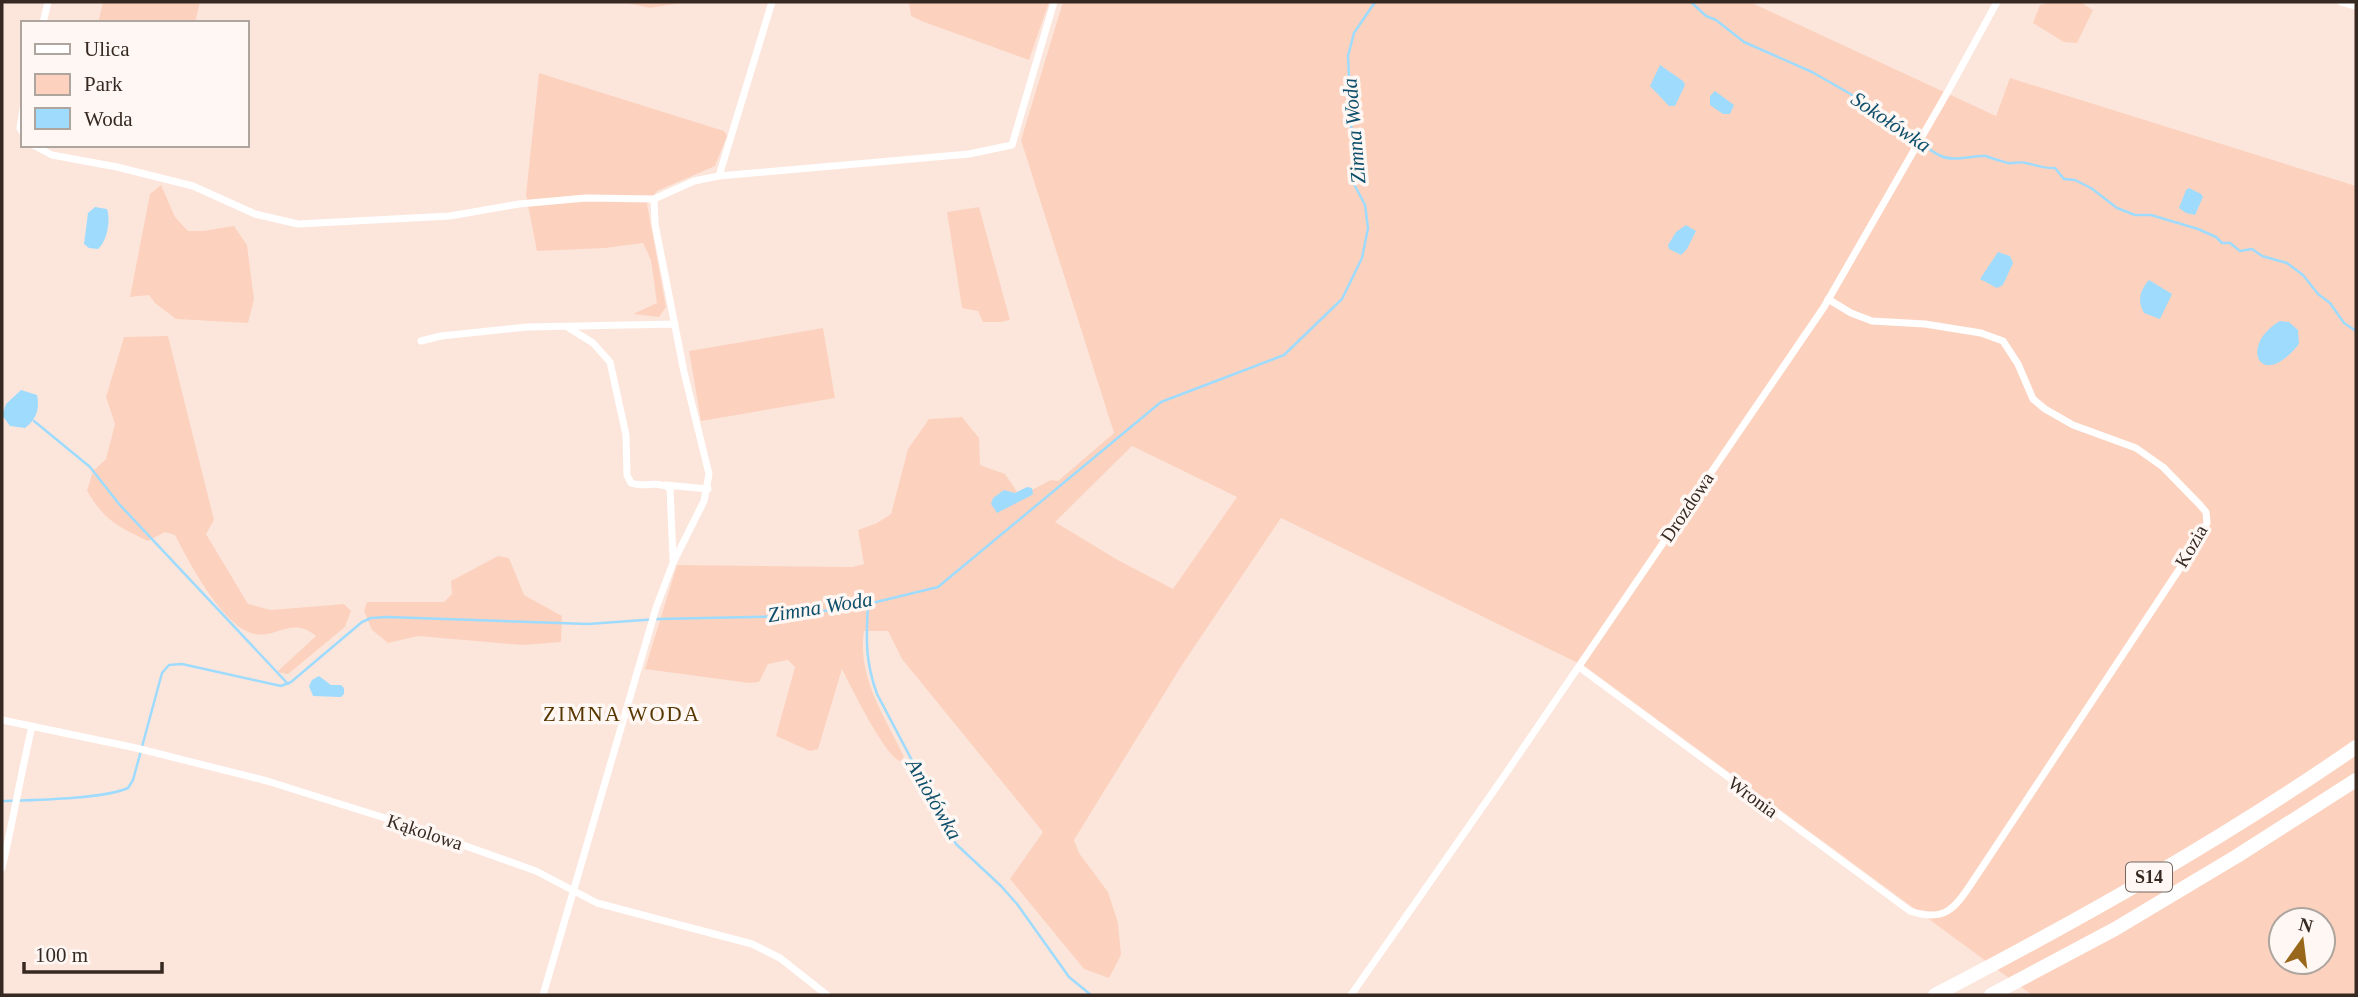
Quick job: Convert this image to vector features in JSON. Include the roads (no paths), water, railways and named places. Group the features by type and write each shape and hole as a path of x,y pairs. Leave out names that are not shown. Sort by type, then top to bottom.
{"highway":[{"name":"S14","path":"1935,995 2103,905 2229,830 2356,747"},
{"name":"S14","path":"1991,995 2115,929 2356,780"}],"street":[{"path":"43,21 48,2"},
{"path":"719,176 772,2"},
{"path":"37,147 52,155 117,167 193,186 255,214 298,224 450,216 519,204 586,198 654,199 694,181 719,176 970,154 1012,145 1054,2"},
{"name":"Drozdowa","path":"1351,995 1579,667 1828,299 1997,2"},
{"path":"2341,2 2356,6"},
{"path":"543,995 656,608 672,565 708,489 707,458 684,372 655,225 654,199"},
{"name":"Kozia","path":"1828,299 1844,310 1872,321 1926,324 1991,335 2003,341 2018,365 2033,399 2073,425 2136,447 2152,457 2200,505 2207,516 2207,523 2194,547 1963,897 1945,913 1933,916"},
{"path":"421,341 441,336 527,327 676,324"},
{"path":"569,328 593,343 610,362 626,435 627,475 631,483 708,489"},
{"path":"666,485 672,493 672,565"},
{"name":"Wronia","path":"1579,667 1894,901 1910,911 1933,916"},
{"name":"Kąkolowa","path":"2,720 146,750 267,781 401,823 536,871 597,903 752,944 780,958 827,995"},
{"path":"2,868 16,807 15,795 32,726"}],"water":[{"path":"1660,65 1685,85 1675,106 1669,106 1650,86"},
{"path":"1715,91 1734,105 1730,114 1723,114 1710,105 1710,96"},
{"path":"2189,188 2203,197 2195,215 2179,208"},
{"path":"95,207 107,209 109,219 106,236 98,249 84,244 88,213"},
{"path":"1686,225 1696,231 1681,255 1669,249 1668,245 1676,232"},
{"path":"1998,252 2010,256 2013,263 2003,285 1997,288 1980,279"},
{"path":"2149,280 2172,294 2160,319 2144,313 2141,304 2143,288"},
{"path":"2280,321 2289,322 2298,330 2299,344 2285,358 2265,365 2259,360 2257,352 2260,342 2267,331"},
{"path":"21,390 37,395 38,400 34,418 25,428 10,426 2,415 6,404"},
{"path":"1027,487 1032,488 1033,494 997,513 991,504 993,498 1004,490 1015,493"},
{"path":"319,676 331,685 341,685 344,694 341,697 313,696 309,686 312,680"}],"waterway":[{"name":"Zimna Woda","path":"2,801 85,797 128,788 133,780 162,673 169,665 182,664 281,686 291,682 362,622 371,618 588,624 658,619 793,616 868,604 938,587 1161,402 1284,355 1342,299 1362,258 1368,228 1365,205 1354,184 1348,56 1354,33 1375,2"},
{"name":"Sokołówka","path":"1691,2 1706,16 1716,20 1744,42 1812,72 1854,96 1871,111 1900,126 1934,153 1952,158 1986,156 2008,163 2024,162 2055,168 2064,179 2075,180 2091,188 2117,208 2135,215 2151,215 2198,229 2216,237 2222,243 2230,243 2240,251 2252,249 2262,256 2287,263 2303,275 2318,294 2330,303 2344,323 2356,331"},
{"path":"34,421 90,467 119,504 288,684"},
{"name":"Aniołówka","path":"868,604 867,649 877,694 956,844 1001,886 1069,977 1091,995"}],"district":[{"name":"ZIMNA WODA","path":"622,714"}]}
